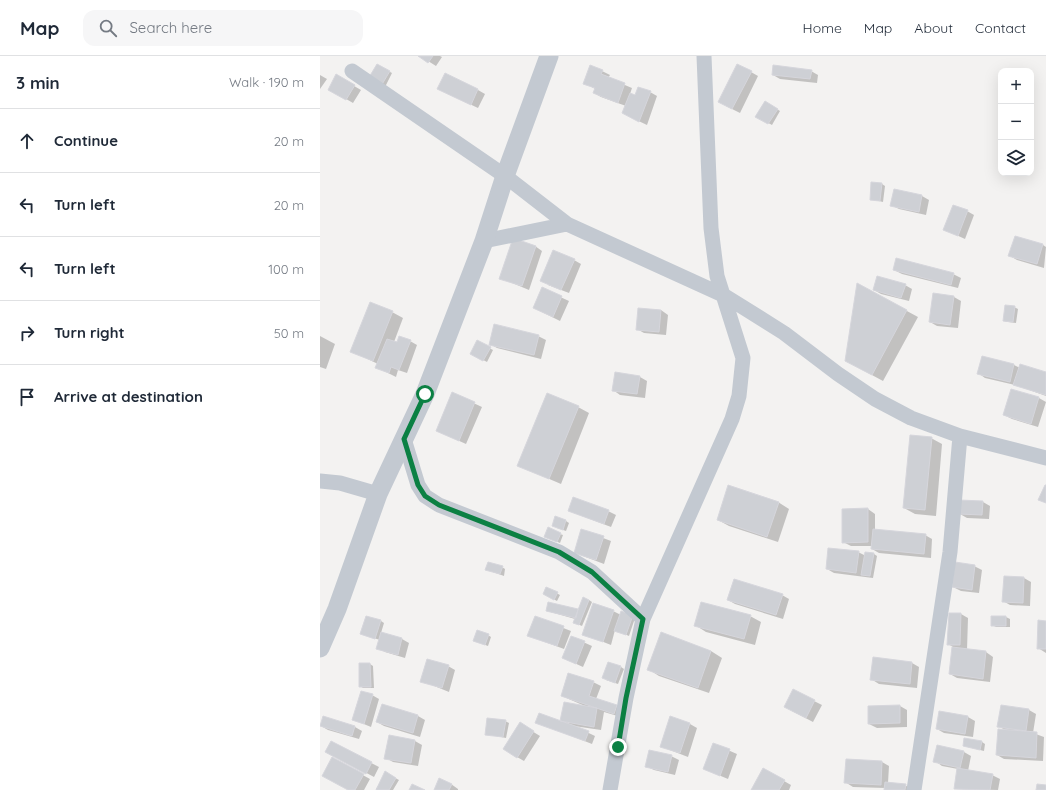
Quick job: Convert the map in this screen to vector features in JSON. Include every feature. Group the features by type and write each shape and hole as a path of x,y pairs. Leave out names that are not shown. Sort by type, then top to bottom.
{"street":[{"path":"320,648 336,609 378,494 425,394 484,241 505,176 549,56"},
{"path":"610,790 626,698 643,619 732,419 739,396 743,358 717,276 711,228 704,56"},
{"path":"352,71 505,176 568,224 724,296 784,333 838,374 875,399 911,418 960,436 1046,458"},
{"path":"484,241 568,224"},
{"path":"914,790 950,552 960,436"},
{"path":"404,439 418,485 425,496 439,505 559,552 592,572 643,619"},
{"path":"320,480 340,483 378,494"}],"building":[{"path":"418,56 433,56 428,63"},
{"path":"377,64 390,71 381,86 368,79"},
{"path":"737,64 752,71 732,109 718,102"},
{"path":"590,65 603,70 601,74 625,83 618,103 593,93 595,88 583,84"},
{"path":"773,65 812,70 810,79 772,75"},
{"path":"445,73 478,89 471,105 437,89"},
{"path":"336,74 355,85 346,100 328,90"},
{"path":"638,87 651,91 639,122 622,113 630,93 635,95"},
{"path":"765,101 778,109 768,124 755,117"},
{"path":"871,182 882,183 880,201 870,200"},
{"path":"894,189 922,195 919,212 890,206"},
{"path":"953,205 968,210 958,236 943,230"},
{"path":"1015,236 1043,244 1037,264 1008,256"},
{"path":"513,238 536,246 522,286 499,279"},
{"path":"553,250 575,259 561,290 540,281"},
{"path":"896,258 954,273 951,285 893,270"},
{"path":"877,276 906,284 901,298 873,290"},
{"path":"857,283 907,310 872,375 845,361"},
{"path":"542,287 562,296 553,317 533,308"},
{"path":"933,293 954,296 950,325 929,322"},
{"path":"370,302 393,311 373,361 350,352"},
{"path":"1005,305 1015,306 1013,322 1003,321"},
{"path":"638,308 661,310 659,332 636,330"},
{"path":"494,324 539,335 534,355 489,345"},
{"path":"399,336 411,340 399,370 391,367 389,373 375,368 387,339 397,342"},
{"path":"477,340 491,347 483,361 470,354"},
{"path":"982,356 1014,364 1010,382 977,374"},
{"path":"1020,364 1046,372 1046,395 1013,385"},
{"path":"615,372 640,376 637,394 612,391"},
{"path":"1011,389 1039,397 1031,424 1003,415"},
{"path":"452,392 475,402 459,441 436,431"},
{"path":"547,393 579,406 549,479 517,466"},
{"path":"910,435 932,437 925,510 903,508"},
{"path":"728,485 779,502 767,537 717,520"},
{"path":"1046,485 1046,503 1038,500"},
{"path":"573,497 609,510 604,524 568,511"},
{"path":"959,500 983,501 982,515 959,514"},
{"path":"868,508 868,542 842,543 842,509"},
{"path":"555,516 566,520 563,530 552,526"},
{"path":"548,527 561,533 557,542 544,537"},
{"path":"581,529 604,536 596,560 574,553"},
{"path":"873,529 926,534 924,554 871,549"},
{"path":"828,548 859,551 856,573 826,569"},
{"path":"865,552 874,553 870,576 861,575"},
{"path":"488,562 503,566 500,574 485,570"},
{"path":"955,562 975,565 972,590 952,587"},
{"path":"1004,576 1024,577 1023,603 1002,602"},
{"path":"734,579 783,594 776,615 727,600"},
{"path":"546,587 558,592 554,600 543,594"},
{"path":"583,597 589,600 579,625 573,623"},
{"path":"548,602 578,609 576,618 546,611"},
{"path":"701,602 751,615 744,639 694,626"},
{"path":"593,603 614,610 603,642 582,635"},
{"path":"621,611 633,615 626,635 614,631"},
{"path":"949,613 961,613 960,645 947,645"},
{"path":"366,616 381,620 375,639 360,634"},
{"path":"535,616 564,626 557,646 527,636"},
{"path":"991,616 1006,616 1006,626 991,626"},
{"path":"1038,620 1046,621 1046,649 1037,649"},
{"path":"477,630 489,634 485,645 473,641"},
{"path":"381,632 402,638 398,655 376,649"},
{"path":"661,632 711,651 698,688 647,670"},
{"path":"571,636 585,641 576,664 562,658"},
{"path":"952,647 986,651 983,679 949,674"},
{"path":"873,657 912,662 910,684 870,680"},
{"path":"427,659 449,665 442,688 420,682"},
{"path":"608,662 621,666 615,683 602,678"},
{"path":"359,663 370,663 371,687 359,687"},
{"path":"568,673 594,681 589,696 617,705 614,714 561,696"},
{"path":"793,689 815,700 806,718 784,707"},
{"path":"361,691 373,694 364,724 352,720"},
{"path":"564,702 597,708 594,727 560,721"},
{"path":"382,704 418,715 413,733 376,722"},
{"path":"900,705 900,723 868,724 868,706"},
{"path":"1001,705 1029,709 1026,731 997,727"},
{"path":"939,711 968,716 965,734 936,729"},
{"path":"539,713 589,731 585,741 535,723"},
{"path":"323,716 355,726 352,736 320,726"},
{"path":"670,716 690,723 680,753 660,747"},
{"path":"487,718 506,720 503,737 485,735"},
{"path":"520,722 534,731 517,758 503,749"},
{"path":"998,729 1037,732 1036,758 996,755"},
{"path":"389,735 415,740 411,763 384,759"},
{"path":"964,738 982,741 980,750 963,746"},
{"path":"331,741 372,762 366,774 325,752"},
{"path":"713,743 730,749 720,776 703,769"},
{"path":"937,745 964,751 960,768 933,762"},
{"path":"649,750 672,755 668,772 645,767"},
{"path":"332,757 364,774 355,790 348,790 322,776"},
{"path":"846,759 882,761 881,785 844,783"},
{"path":"763,768 785,780 779,790 751,790"},
{"path":"957,768 993,774 990,790 954,789"},
{"path":"385,771 396,778 389,790 376,790"},
{"path":"439,778 452,784 449,790 434,790"},
{"path":"885,782 906,784 905,790 884,790"},
{"path":"412,784 425,790 409,790"},
{"path":"1037,784 1046,785 1046,790 1036,790"}],"route":[{"path":"425,394 404,439 418,485 425,496 439,505 559,552 592,572 643,619 626,698 618,747"}]}
